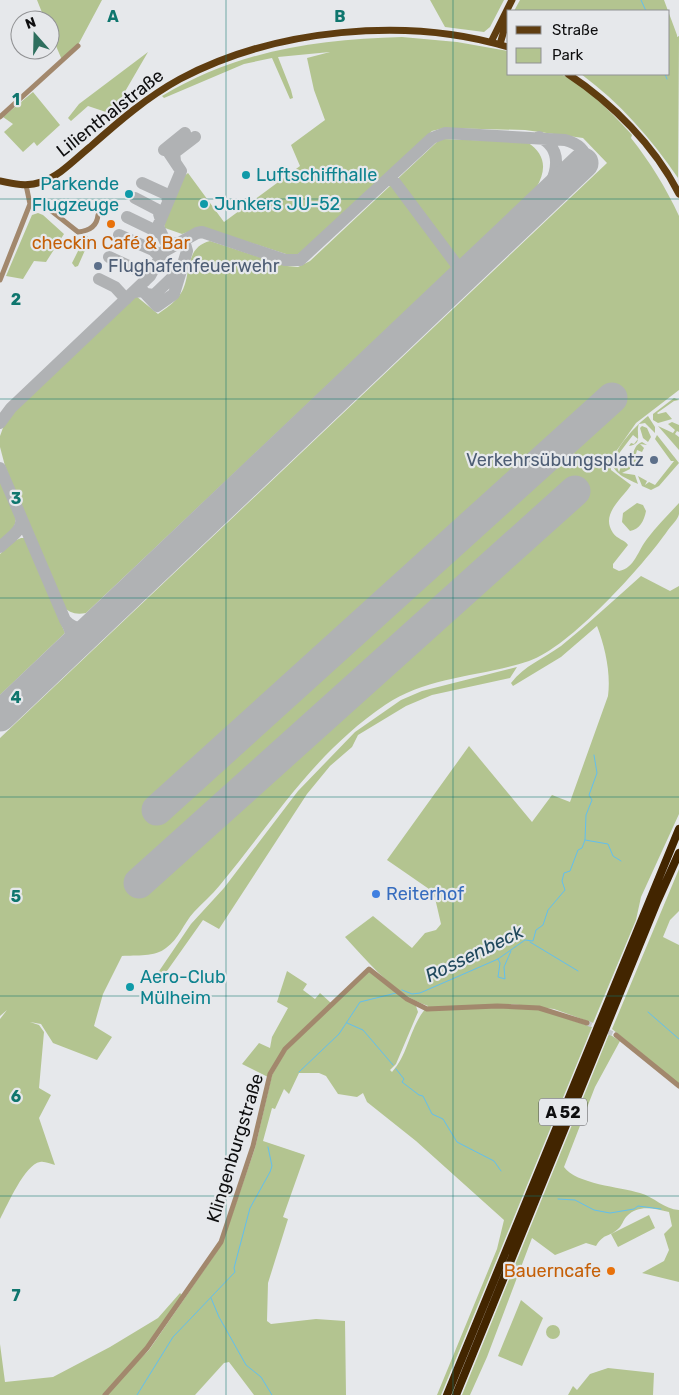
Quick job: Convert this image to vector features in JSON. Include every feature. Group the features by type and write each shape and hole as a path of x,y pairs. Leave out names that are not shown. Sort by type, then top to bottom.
{"highway":[{"name":"A 52","path":"447,1395 679,829"},
{"name":"A 52","path":"456,1395 657,902 679,853"}],"main road":[{"path":"491,42 507,11"},
{"path":"504,46 507,24"},
{"name":"Lilienthalstraße","path":"26,185 39,183 57,174 159,91 202,68 257,49 313,36 362,31 420,32 491,42 504,46"},
{"path":"569,75 602,99 626,122 655,157 678,190"},
{"path":"0,181 26,185"}],"street":[{"path":"0,118 78,46"},
{"path":"0,280 31,200 26,185"},
{"path":"31,200 44,205 78,232 92,227 97,221 98,215"},
{"name":"Klingenburgstraße","path":"105,1395 147,1348 221,1242 253,1146 270,1074 278,1059 285,1049 369,969 407,999 427,1009 497,1006 539,1008 587,1023"},
{"path":"616,1035 679,1086"}],"green space":[{"path":"37,0 102,0 78,45 62,60 60,55 60,10 41,10"},
{"path":"430,0 504,0 490,27 484,32 445,27"},
{"path":"520,0 664,0 668,10 515,10"},
{"path":"669,13 677,37 679,36 678,178 634,122 582,75 669,75"},
{"path":"402,37 457,42 507,51 507,75 561,75 566,77 586,90 618,119 632,135 631,138 663,185 679,216 679,390 636,423 610,460 611,470 631,485 614,507 609,519 613,533 628,545 613,564 613,568 619,571 629,566 647,539 679,503 679,514 675,522 642,563 604,604 564,640 545,653 529,661 455,678 402,695 359,724 336,745 315,766 220,885 190,917 178,936 170,944 162,951 156,953 122,956 103,994 94,1026 112,1037 97,1060 53,1043 41,1024 30,1022 39,1025 44,1032 39,1088 51,1095 39,1118 55,1165 46,1162 34,1164 17,1186 0,1219 0,1019 7,1010 0,1016 0,738 607,163 583,138 525,130 444,128 432,131 305,251 298,254 289,255 202,227 182,234 165,228 163,221 183,177 188,173 224,222 300,166 291,145 325,120 314,90 307,58 330,52 278,57 291,90 293,98 290,99 272,58 244,64 164,98 162,96 219,68 248,58 308,45 370,38"},
{"path":"148,52 116,107 106,112 88,106 71,121 68,118 79,104"},
{"path":"33,92 60,125 37,146 34,142 23,152 4,132 13,124 3,117"},
{"path":"444,139 527,142 538,152 543,163 540,181 536,188 86,613 79,614 67,610 62,605 5,466 0,447 0,436 4,425 14,411 136,296 158,314 172,303 183,289 192,257 195,250 201,245 210,241 287,266 298,267 310,261 438,141"},
{"path":"38,213 43,215 64,234 46,262 34,261 23,279 6,276 32,215"},
{"path":"86,235 90,239 78,266 75,267 72,263"},
{"path":"674,398 679,400 674,401 657,413 666,412 672,419 658,423 653,420 653,414"},
{"path":"648,416 655,427 655,433 645,423 639,424"},
{"path":"672,422 679,425 679,432 677,431 675,434 679,437 679,450 658,426 673,433 675,430 668,424"},
{"path":"638,425 638,439 633,435 614,460 619,472 622,464 630,466 630,469 622,473 635,475 638,484 619,474 612,463 618,450"},
{"path":"642,426 647,428 651,437 648,442 643,438 640,428"},
{"path":"657,435 679,463 659,486 651,490 642,486 638,476 647,481 645,485 649,482 655,485 674,461 671,461 655,439"},
{"path":"642,442 647,445 640,444 644,448 642,452 637,450 636,454 640,457 637,463 632,464 627,459 633,454 637,446"},
{"path":"0,479 16,519 14,528 0,541"},
{"path":"637,503 643,505 646,511 645,515 639,526 630,531 622,522 623,513"},
{"path":"25,538 65,633 0,695 0,554 14,541"},
{"path":"641,576 670,591 679,586 679,814 641,897 636,920 593,1023 554,1009 511,1004 511,1007 541,1010 592,1027 441,1395 437,1395 497,1249 504,1220 416,1141 367,1102 363,1093 357,1097 338,1094 326,1076 319,1073 299,1073 289,1094 284,1089 275,1109 272,1108 263,1141 305,1155 283,1217 288,1219 268,1283 267,1321 271,1324 316,1319 345,1321 346,1395 254,1395 229,1362 224,1363 195,1395 0,1395 0,1344 5,1382 53,1377 110,1347 158,1318 180,1293 182,1295 146,1348 120,1375 123,1376 149,1350 222,1244 255,1148 272,1075 286,1051 367,972 372,972 416,1006 418,1012 396,1064 390,1070 392,1072 398,1065 417,1021 428,1006 416,1001 393,986 345,937 373,916 412,948 425,933 436,930 441,924 435,898 429,889 387,860 469,746 532,822 552,795 570,802 608,696 607,660 597,626 561,657 513,686 511,683 528,667 561,646"},
{"path":"517,667 510,678 432,695 406,706 358,735 352,747 330,766 307,794 219,929 203,920 162,978 151,983 191,924 224,888 298,791 355,732 401,700 422,691"},
{"path":"679,869 679,911 670,920 663,937 679,945 679,1084 612,1029"},
{"path":"287,971 307,984 303,990 315,999 320,993 331,1003 287,1046 268,1077 242,1064 259,1043 270,1048 272,1037 288,1008 277,1002"},
{"path":"609,1034 620,1041 595,1087 564,1167 570,1173 588,1181 640,1193 679,1210 679,1282 642,1273 664,1261 669,1250 664,1234 672,1226 669,1212 647,1208 637,1210 627,1216 615,1232 604,1237 596,1246 586,1243 555,1255 532,1238 487,1357 470,1395 462,1395"},
{"path":"649,1215 655,1228 618,1247 611,1234"},
{"path":"521,1300 543,1318 522,1366 498,1356"},
{"path":"550,1325 556,1325 560,1332 556,1339 550,1339 546,1335 546,1329"},
{"path":"608,1368 654,1373 653,1395 568,1395 573,1386 577,1390 590,1374"}],"waterway":[{"path":"641,0 646,10"},
{"path":"665,75 667,79"},
{"name":"Rossenbeck","path":"402,990 412,994 420,993 498,959 525,940 533,941 536,930 543,925 548,910 565,890 562,881 564,873 570,871 578,850 582,848 585,840 586,815 592,800 589,795 597,773 594,755"},
{"path":"585,840 608,844 613,856 621,861"},
{"path":"530,942 578,971"},
{"path":"498,959 500,963 498,977 505,979 504,967 511,951"},
{"name":"Rossenbeck","path":"299,1072 339,1034 360,1002 396,993"},
{"path":"648,1012 679,1039"},
{"path":"347,1023 363,1030 393,1065"},
{"path":"396,1069 404,1079 402,1082 423,1096 432,1114 443,1119 457,1142 494,1161 501,1171"},
{"name":"Rossenbeck","path":"137,1395 173,1337 235,1272 234,1268 250,1208 272,1166 268,1147"},
{"path":"558,1199 575,1200 594,1210 610,1213 634,1209 638,1206 661,1209"},
{"path":"211,1298 219,1317 246,1365 261,1377 272,1395"}],"taxiway":[{"path":"164,150 185,133"},
{"path":"0,423 11,408 150,276 163,252 197,233 202,232 285,260 300,260 432,138 445,133 565,140 577,145 583,151 583,163"},
{"path":"175,161 174,153 195,137"},
{"path":"533,211 546,194 555,172 556,162 554,152 549,144 539,137"},
{"path":"170,146 169,153 181,171 158,226 165,241 175,245"},
{"path":"391,177 465,276"},
{"path":"142,183 166,194 168,200"},
{"path":"135,198 158,210 160,217"},
{"path":"127,217 160,233"},
{"path":"119,235 153,250 159,256 159,260"},
{"path":"134,292 143,291 157,306 174,294 187,251 185,244 177,243"},
{"path":"109,257 144,273 147,278 145,281"},
{"path":"146,294 154,295 180,270"},
{"path":"99,279 115,287 126,299"},
{"path":"0,468 65,620 77,628 90,627 99,622"},
{"path":"0,547 18,530 21,518"},
{"path":"65,620 72,637 67,653"}],"runway":[{"path":"0,716 583,163"},
{"path":"157,810 612,398"},
{"path":"139,883 575,491"}],"tunnel":[{"path":"587,1023 616,1035"}],"place":[{"name":"Luftschiffhalle","path":"246,175"},
{"name":"Parkende Flugzeuge","path":"129,194"},
{"name":"Junkers JU-52","path":"204,204"},
{"name":"checkin Café & Bar","path":"111,224"},
{"name":"Flughafenfeuerwehr","path":"98,266"},
{"name":"Verkehrsübungsplatz","path":"654,460"},
{"name":"Reiterhof","path":"376,894"},
{"name":"Aero-Club Mülheim","path":"130,987"},
{"name":"Bauerncafe","path":"611,1271"}]}
